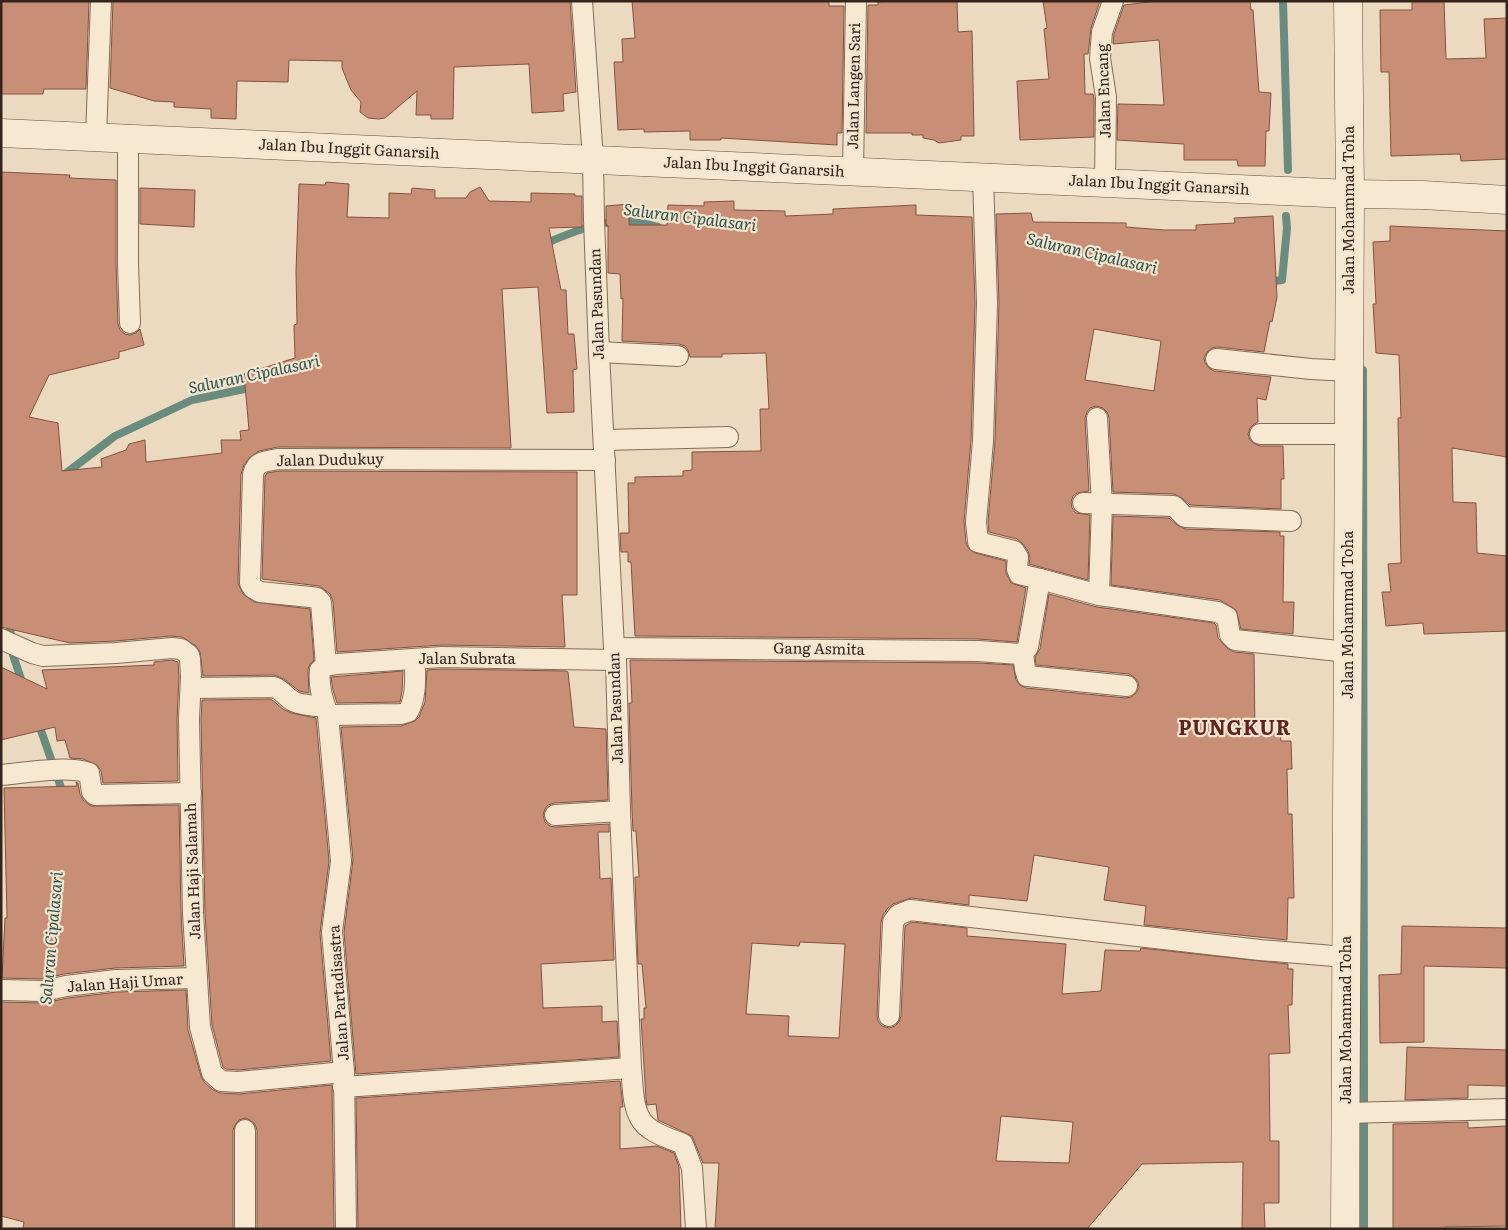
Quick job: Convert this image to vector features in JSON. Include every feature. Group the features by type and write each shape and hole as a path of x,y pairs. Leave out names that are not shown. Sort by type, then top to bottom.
{"main road":[{"name":"Jalan Mohammad Toha","path":"1345,1229 1350,194 1348,1"},
{"name":"Jalan Ibu Inggit Ganarsih","path":"1,133 1507,200"}],"street":[{"path":"96,137 101,1"},
{"name":"Jalan Pasundan","path":"582,1 594,160 594,225 599,352 615,654 631,1068 636,1106 640,1120 652,1130 683,1144 692,1168 696,1229"},
{"name":"Jalan Langen Sari","path":"853,171 856,1"},
{"name":"Jalan Encang","path":"1105,183 1106,97 1100,58 1102,32 1113,1"},
{"path":"128,139 130,323"},
{"path":"983,177 987,303 983,440 976,522 978,542 1014,551 1018,557 1016,569 1019,574 1099,595 1218,612 1227,616 1230,634 1235,640 1348,652"},
{"path":"599,352 678,356"},
{"path":"1216,359 1349,371"},
{"path":"1097,418 1092,504 1099,595"},
{"path":"1260,434 1349,434"},
{"path":"604,440 728,437"},
{"name":"Jalan Dudukuy","path":"323,668 321,602 317,598 260,592 252,588 250,583 253,474 255,467 260,463 278,459 605,460"},
{"path":"1092,504 1174,506 1185,517 1291,521"},
{"path":"1040,579 1028,647 1024,653 1027,676 1127,686"},
{"path":"17,647 43,656 116,653 172,648 181,649 186,652 190,659 191,792"},
{"name":"Gang Asmita","path":"615,654 978,651 1024,653"},
{"name":"Jalan Subrata","path":"323,668 442,657 615,654"},
{"path":"191,688 274,687 281,690 296,703 326,711 401,714 408,712 413,704 415,659"},
{"name":"Jalan Partadisastra","path":"323,668 320,687 326,711 341,861 332,932 343,1080 346,1229"},
{"name":"Jalan Haji Salamah","path":"1,775 51,771 88,773 92,792 95,794 191,792 193,913 197,978"},
{"path":"555,815 620,812"},
{"path":"889,1016 893,922 898,915 910,910 1260,950 1346,957"},
{"name":"Jalan Haji Umar","path":"1,990 44,991 116,980 197,978 200,1027 212,1073 220,1081 343,1080 631,1068"},
{"path":"1345,1113 1507,1109"},
{"path":"245,1130 245,1229"}],"building":[{"path":"1,1 89,1 86,89 44,89 43,94 1,94"},
{"path":"113,1 570,1 576,92 563,94 564,111 532,113 529,64 454,67 453,119 431,119 431,115 416,115 417,91 385,118 368,118 360,112 361,102 351,90 342,68 342,61 289,60 288,82 237,81 236,119 211,118 211,109 174,107 174,102 154,101 110,88"},
{"path":"632,1 829,1 829,6 844,6 842,133 837,133 837,145 721,138 721,140 690,140 690,131 644,132 644,129 618,130 614,62 623,62 622,39 635,38"},
{"path":"957,1 958,32 972,31 974,136 961,136 961,140 939,143 923,138 923,135 912,135 912,133 866,133 868,5 878,5 878,2"},
{"path":"1043,1 1100,1 1091,28 1088,54 1084,54 1085,94 1093,94 1094,98 1094,137 1020,140 1017,81 1049,79 1044,29 1047,28"},
{"path":"1157,1 1250,1 1251,10 1253,10 1259,92 1271,93 1269,131 1266,131 1265,166 1238,166 1237,160 1184,160 1184,144 1117,140 1118,104 1164,105 1159,40 1113,44 1114,34 1124,5"},
{"path":"1412,1 1444,1 1446,59 1486,58 1484,19 1507,18 1507,159 1461,161 1460,154 1391,156 1389,72 1381,72 1380,10 1412,10"},
{"path":"1,172 70,175 69,178 116,180 118,324 120,330 125,334 136,333 140,329 144,345 119,352 119,358 49,375 29,417 58,423 62,471 102,467 101,459 126,450 129,444 145,440 146,462 222,453 221,440 241,440 240,431 249,430 244,374 295,358 294,325 297,324 296,272 299,184 325,185 326,182 349,184 347,217 389,218 389,193 411,194 412,188 435,190 435,198 466,198 470,192 480,187 489,201 531,202 531,193 575,194 575,196 582,196 582,227 549,228 561,290 566,290 568,334 574,334 577,369 573,370 574,412 547,413 538,287 502,289 511,448 278,447 259,451 249,458 241,474 238,583 243,594 254,602 310,609 314,660 308,669 309,693 299,691 284,679 274,675 203,676 200,652 196,646 182,637 171,636 70,643 1,627"},
{"path":"140,188 195,190 194,227 140,224"},
{"path":"734,201 734,210 785,211 785,216 833,214 833,209 916,205 916,215 972,217 975,303 971,440 964,521 966,543 969,549 975,553 1006,561 1006,573 1011,583 1026,588 1017,642 978,639 635,636 631,562 628,562 628,552 621,552 620,533 629,533 628,483 635,483 635,477 683,476 683,471 692,470 692,452 761,451 760,409 769,409 766,353 722,354 722,357 690,357 685,346 679,344 622,341 623,298 621,299 620,274 608,273 606,206 629,204 629,225 667,225 668,205 704,206 704,202"},
{"path":"1031,213 1033,222 1126,223 1126,227 1164,230 1196,230 1196,225 1235,223 1234,218 1273,216 1277,297 1264,352 1217,347 1207,352 1204,358 1205,363 1214,371 1271,377 1266,400 1257,398 1258,422 1250,428 1248,434 1250,440 1260,446 1283,446 1284,479 1281,479 1281,509 1190,505 1174,494 1113,492 1109,417 1103,408 1096,406 1090,408 1085,418 1089,491 1077,493 1073,496 1071,502 1072,508 1076,513 1090,515 1088,580 1029,564 1028,551 1017,539 989,532 988,522 995,441 999,303 996,214","holes":["1094,329 1161,341 1154,391 1085,380"]},
{"path":"1390,226 1507,231 1507,457 1452,448 1453,502 1476,503 1477,553 1507,556 1507,631 1424,634 1423,623 1386,626 1382,592 1391,592 1388,564 1401,563 1398,418 1401,418 1399,355 1376,353 1373,304 1376,304 1373,242 1390,241"},
{"path":"279,471 577,472 577,595 562,595 565,647 442,645 337,652 333,601 330,594 319,586 262,579 265,476 267,473"},
{"path":"1113,516 1169,518 1185,529 1280,532 1280,536 1284,536 1283,602 1294,602 1293,634 1241,629 1236,610 1220,600 1111,585"},
{"path":"1049,594 1097,607 1214,623 1218,638 1227,648 1234,652 1254,654 1255,734 1280,733 1281,741 1291,741 1292,769 1287,769 1288,814 1292,814 1294,898 1288,898 1287,940 1144,925 1146,906 1104,900 1109,867 1034,855 1027,901 969,895 969,905 911,898 893,904 888,908 881,922 878,1021 882,1026 889,1028 899,1022 901,1016 905,926 912,922 967,928 967,936 1066,944 1062,994 1101,991 1105,950 1140,951 1141,948 1288,964 1288,969 1293,969 1292,1005 1288,1005 1290,1053 1269,1054 1270,1141 1279,1141 1279,1203 1264,1203 1265,1229 1242,1229 1243,1162 1142,1164 1087,1229 715,1229 719,1163 703,1163 692,1136 658,1120 656,1104 647,1105 641,1019 644,1019 644,1008 646,1008 642,964 638,964 635,877 639,877 636,831 633,831 632,811 629,703 632,703 630,660 978,663 1013,665 1016,680 1026,688 1126,698 1131,697 1139,688 1138,682 1129,674 1036,665 1035,657 1040,649","holes":["800,942 845,944 839,1038 788,1036 789,1016 746,1014 752,943 799,946","1001,1116 1073,1122 1069,1163 996,1161"]},
{"path":"172,660 178,662 179,677 177,719 178,781 103,783 101,771 97,765 83,759 70,758 65,740 57,741 55,727 1,740 1,667 47,689 42,670 154,665 154,662"},
{"path":"427,670 566,671 568,672 574,727 606,729 608,800 554,803 548,805 543,815 545,822 555,827 609,824 609,832 598,832 600,879 611,878 614,960 541,964 543,1008 602,1006 602,1022 617,1021 619,1057 356,1074 344,932 353,860 341,727 401,726 415,721 419,717 425,702"},
{"path":"403,671 400,702 337,703 331,677"},
{"path":"271,699 291,713 316,718 329,861 320,933 331,1061 238,1070 226,1069 223,1067 212,1025 205,913 202,700"},
{"path":"76,782 78,783 83,800 91,806 179,805 184,966 115,968 64,974 43,979 2,978 5,918 7,918 4,788 77,786"},
{"path":"1402,926 1507,928 1507,968 1424,966 1424,1042 1380,1043 1379,975 1401,974"},
{"path":"186,990 188,1030 201,1076 204,1082 213,1090 220,1093 239,1094 332,1085 334,1229 257,1229 257,1130 255,1124 245,1118 239,1120 233,1130 233,1229 23,1229 24,1222 1,1216 1,1002 44,1003 117,992"},
{"path":"1407,1047 1507,1050 1507,1086 1468,1085 1468,1098 1405,1100"},
{"path":"620,1081 623,1107 620,1107 620,1149 657,1146 674,1153 679,1167 681,1229 358,1229 356,1098"},
{"path":"1468,1122 1468,1128 1507,1126 1507,1226 1393,1229 1393,1124"}],"waterway":[{"name":"Saluran Cipalasari","path":"1283,1 1288,170"},
{"name":"Saluran Cipalasari","path":"1267,282 1282,280 1287,228 1286,216"},
{"name":"Saluran Cipalasari","path":"544,244 588,227 611,222 635,221 658,227"},
{"path":"1363,370 1364,1106"},
{"name":"Saluran Cipalasari","path":"61,477 115,436 192,400 254,387"},
{"name":"Saluran Cipalasari","path":"9,619 13,655 23,685"},
{"name":"Saluran Cipalasari","path":"38,722 64,796"},
{"path":"1364,1119 1364,1229"}],"district":[{"name":"PUNGKUR","path":"1235,728"}]}
